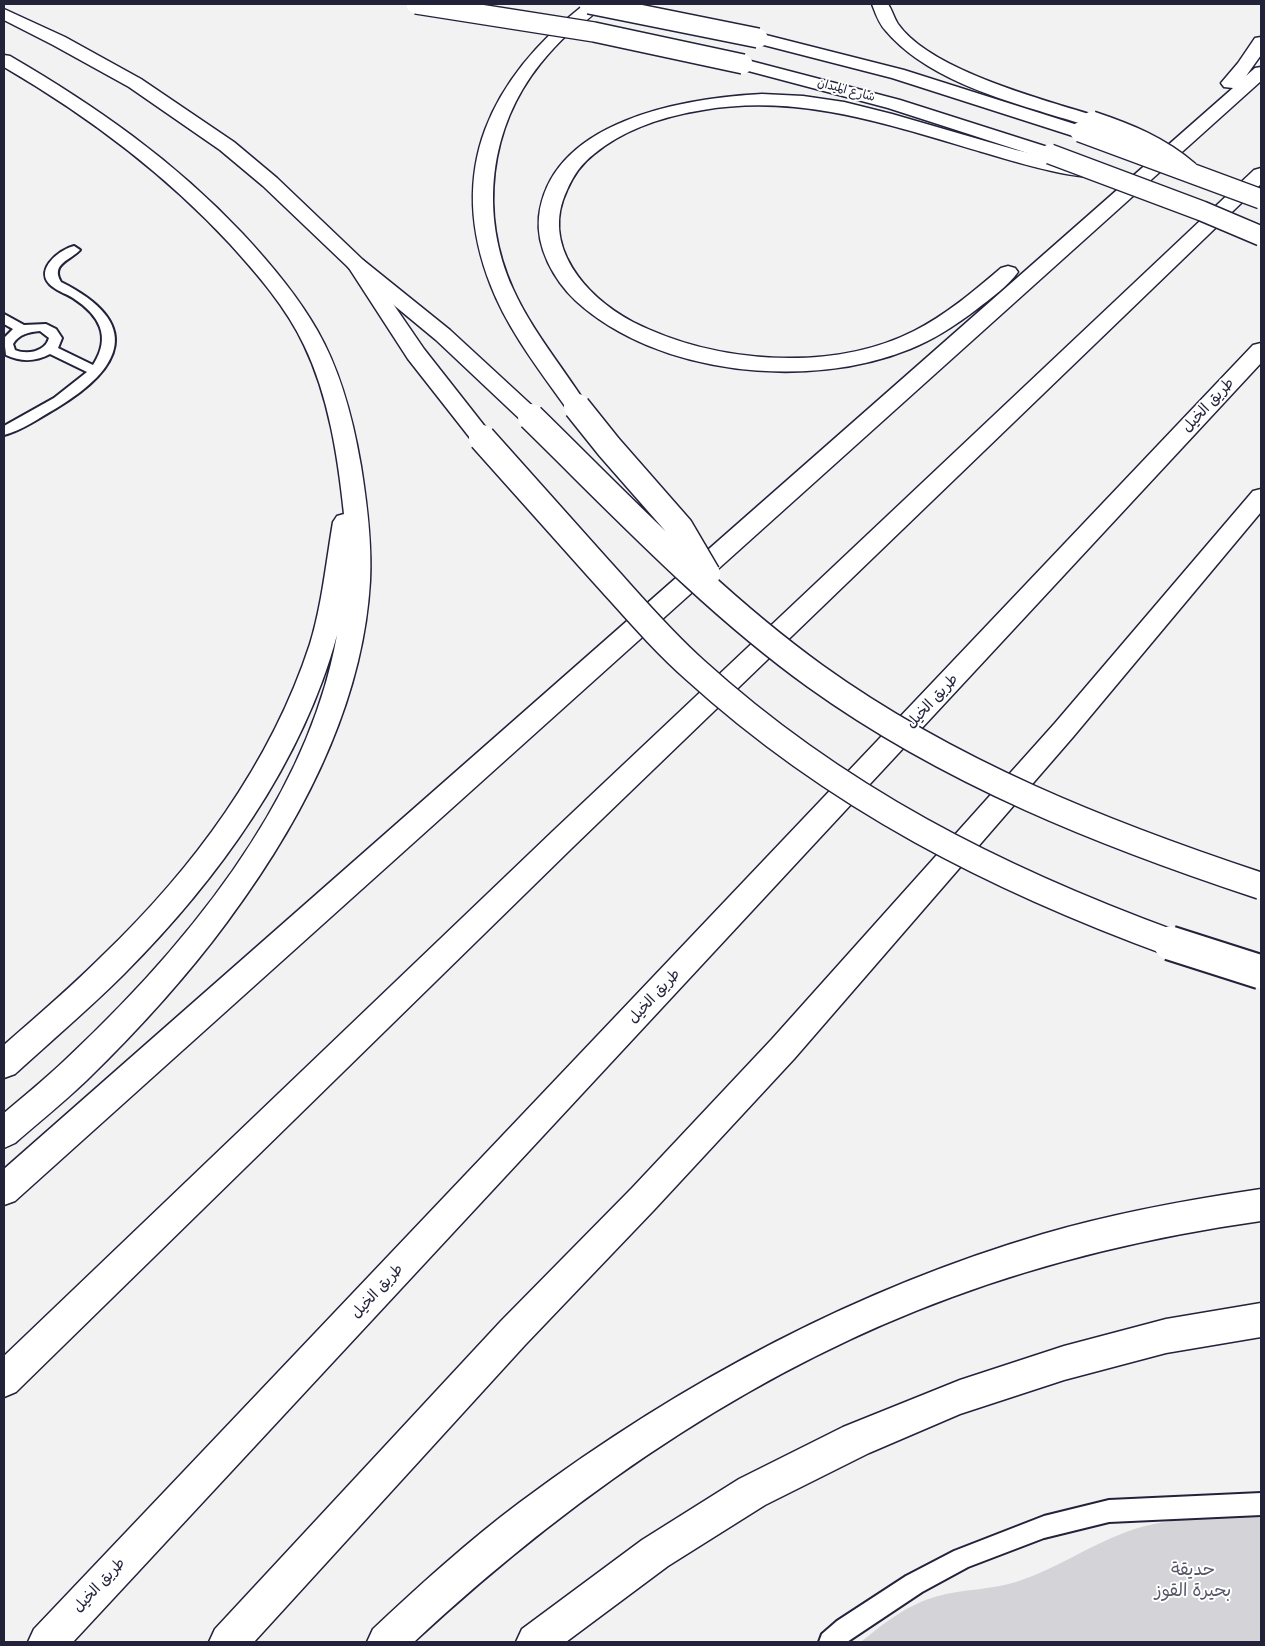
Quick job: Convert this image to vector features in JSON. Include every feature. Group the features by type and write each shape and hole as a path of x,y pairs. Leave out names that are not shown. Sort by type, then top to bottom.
{"main road":[{"name":"شارع الميدان","path":"416,4 594,32 743,64 894,104 1045,158 1104,174 1261,236"},
{"path":"589,4 758,38 898,74 1086,127"},
{"path":"595,4 546,46 527,68 512,90 490,140 484,167 482,196 484,225 491,256 502,287 542,357 575,404 613,452 675,522 700,562 716,596"},
{"path":"880,4 888,22 898,35 931,61 1189,171 1261,199"},
{"path":"4,14 88,56 181,114 226,146 270,182 356,264 443,335 531,417 716,596 760,634 862,708 984,777 1121,838 1195,865 1261,886"},
{"path":"1187,138 1195,121 1206,105 1245,66 1261,42"},
{"path":"4,60 33,76 104,122 167,170 225,226 273,280 307,331 321,360 335,398 343,430 359,553 352,631 343,672 327,722 304,772 276,825 241,878 193,942 138,1007 74,1072 4,1133"},
{"path":"4,71 33,76"},
{"path":"4,1190 1261,72"},
{"path":"1045,158 823,104 766,99 710,102 657,114 633,123 592,146 577,160 554,192 549,209 548,227 551,245 558,264 569,281 585,298 605,314 628,328 655,340 700,354 749,363 783,365 849,360 879,353 932,332 953,318 1047,239 1081,221 1100,215"},
{"path":"4,1380 563,839 1261,174"},
{"path":"356,264 416,354 482,438 647,624 694,671 749,717 810,763 878,806 951,848 1031,888 1115,923 1203,955 1261,972"},
{"name":"طريق الخيل","path":"47,1642 1261,350"},
{"path":"4,1064 129,950 177,897 219,844 254,792 284,741 306,692 322,644 333,598 351,482"},
{"path":"228,1642 513,1333 643,1199 783,1049 1064,730 1261,498"},
{"path":"386,1642 487,1553 573,1485 660,1427 755,1370 850,1323 946,1283 1050,1249 1139,1227 1253,1207"},
{"path":"535,1642 671,1542 752,1492 856,1440 960,1397 1064,1363 1166,1336 1261,1320"}],"lane":[{"path":"4,431 75,391 96,371 108,349 107,327 95,309 56,284 52,279 50,272 57,260 74,250"},
{"path":"4,318 22,330"},
{"path":"42,327 53,332 56,340 50,349 32,357 9,358 7,344 11,336 22,330 42,327"},
{"path":"50,349 96,371"},
{"path":"830,1642 846,1629 914,1584 962,1559 1044,1527 1109,1511 1261,1504"}],"green space":[{"name":"حديقة بحيرة القوز","path":"1261,1515 1261,1642 861,1642 897,1615 927,1599 997,1587 1031,1577 1126,1532 1176,1520"}]}
